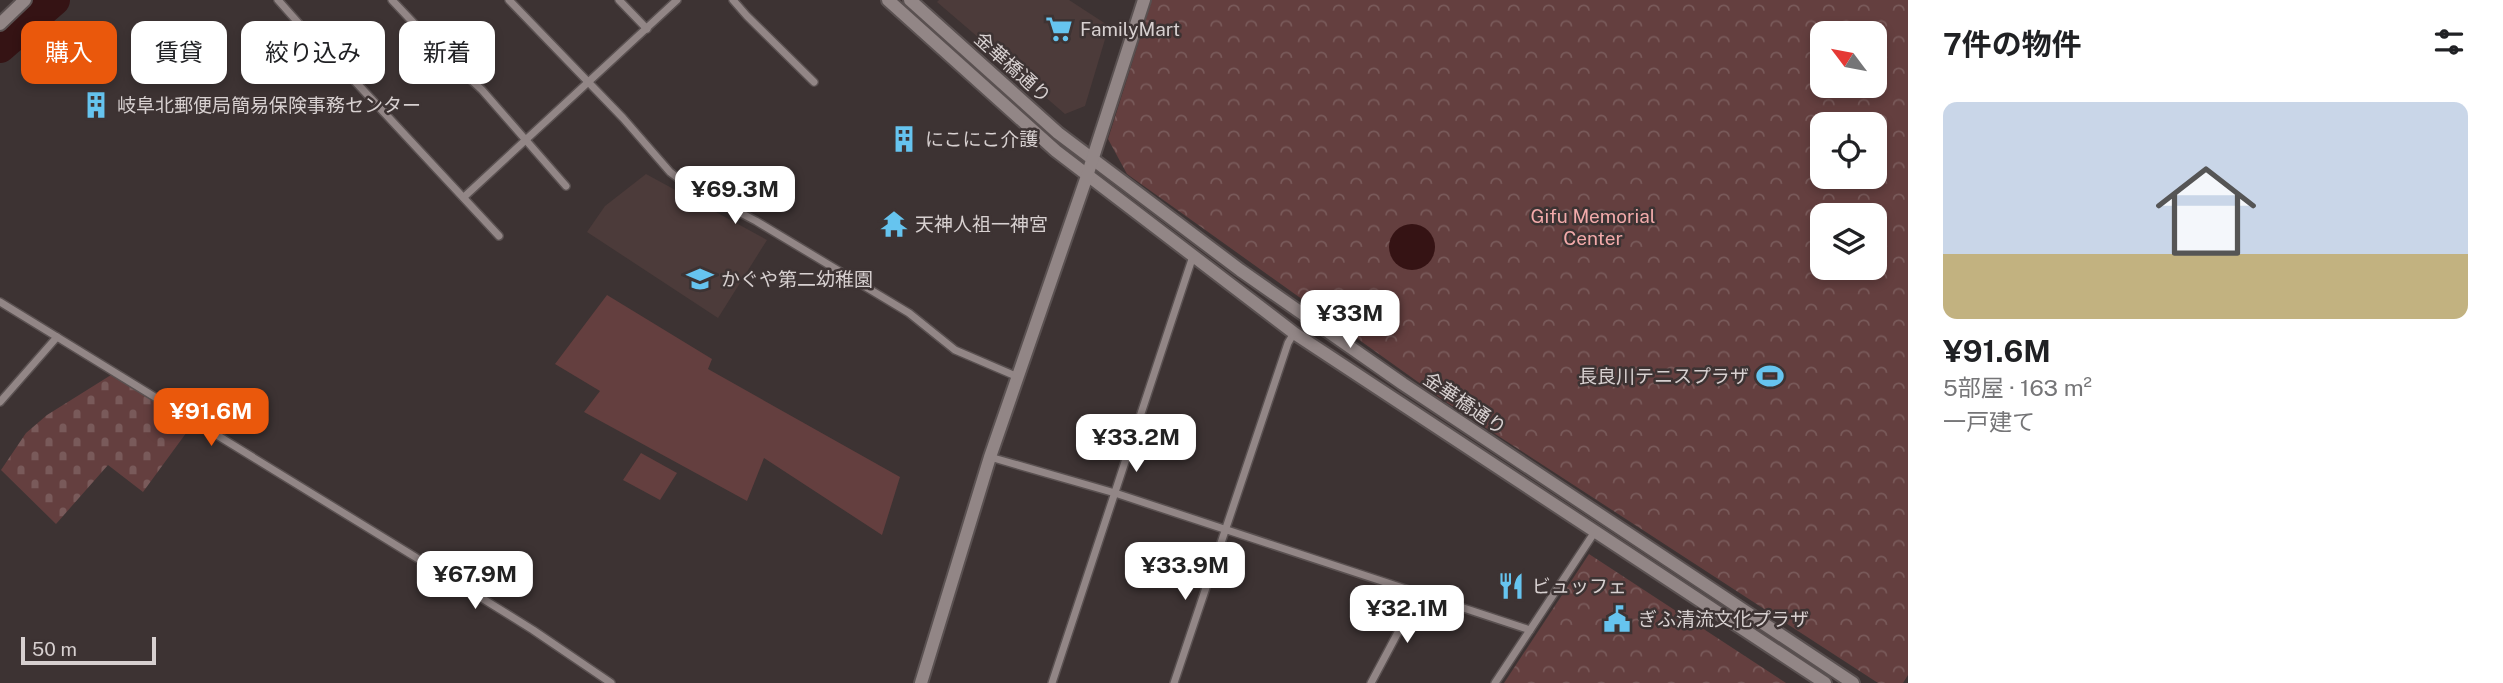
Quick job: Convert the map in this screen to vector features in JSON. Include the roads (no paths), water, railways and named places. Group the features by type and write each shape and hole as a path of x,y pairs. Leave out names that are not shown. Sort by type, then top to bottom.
{"street":[{"path":"0,24 25,0"},
{"path":"278,0 499,236"},
{"path":"392,0 441,52 482,90 566,186"},
{"path":"509,0 589,82 670,172 687,185 756,221 909,313 955,350 1018,377"},
{"path":"619,0 646,29"},
{"path":"464,197 677,0"},
{"path":"733,0 814,82"},
{"name":"金華橋通り","path":"888,0 1056,151 1294,332 1594,533 1825,683"},
{"name":"金華橋通り","path":"910,0 1058,133 1240,270 1403,384 1853,683"},
{"path":"921,683 990,457 1087,176 1143,0"},
{"path":"1052,683 1193,256"},
{"path":"0,302 533,630 611,683"},
{"path":"1174,683 1287,343 1294,332"},
{"path":"0,402 57,337"},
{"path":"990,457 1115,493 1530,630"},
{"path":"1495,683 1594,533"},
{"path":"1371,683 1419,593"}],"waterway":[{"path":"0,47 54,0"}],"place":[{"name":"FamilyMart","path":"1059,29"},
{"name":"岐阜北郵便局簡易保険事務センター","path":"96,105"},
{"name":"にこにこ介護","path":"904,139"},
{"name":"天神人祖一神宮","path":"894,224"},
{"name":"かぐや第二幼稚園","path":"700,279"},
{"name":"長良川テニスプラザ","path":"1770,376"},
{"name":"ビュッフェ","path":"1511,586"},
{"name":"ぎふ清流文化プラザ","path":"1617,619"}],"park label":[{"name":"Gifu Memorial Center","path":"1593,227"}]}
